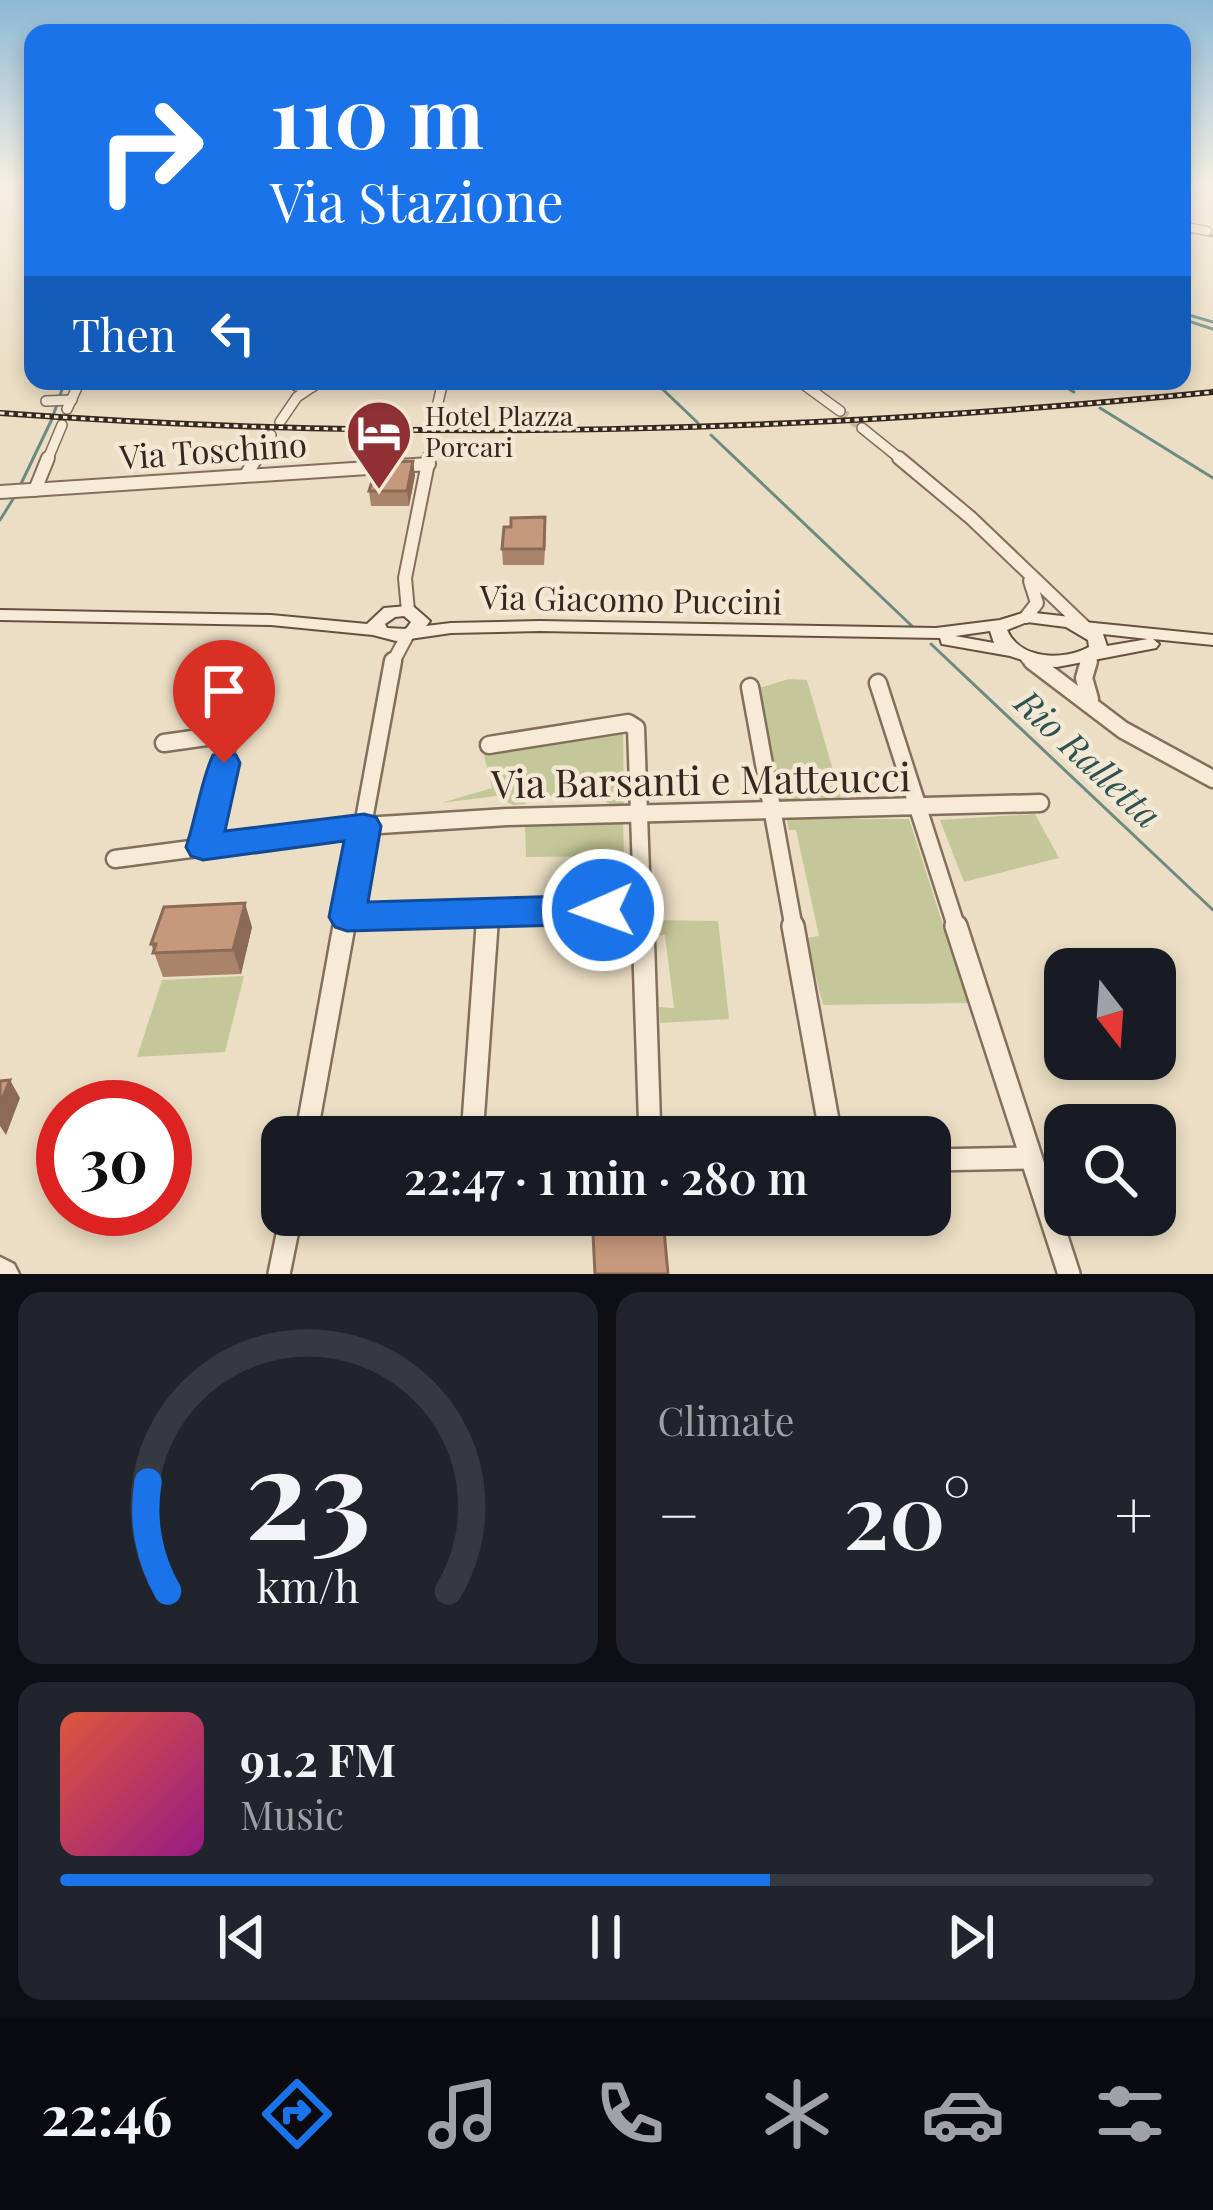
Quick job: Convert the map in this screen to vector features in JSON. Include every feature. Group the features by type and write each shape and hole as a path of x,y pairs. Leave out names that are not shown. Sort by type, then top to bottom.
{"main road":[{"name":"Via Giacomo Puccini","path":"0,615 848,634 958,641 1062,661 1154,644 1213,642"},
{"name":"Via Giacomo Puccini","path":"848,634 951,632 1026,617 1213,642"},
{"path":"998,625 998,637 1016,653"},
{"path":"1085,627 1099,642 1094,654"}],"street":[{"path":"49,401 69,405 78,390"},
{"path":"280,422 294,390"},
{"path":"434,424 441,390"},
{"path":"811,390 840,411"},
{"path":"17,491 62,425"},
{"path":"862,428 929,482 1085,627"},
{"path":"246,475 271,435"},
{"path":"310,1116 432,442"},
{"name":"Via Toschino","path":"17,491 429,464"},
{"path":"1025,572 1037,597 1026,617"},
{"path":"393,659 398,622"},
{"path":"1016,653 1054,674 1123,730 1213,779"},
{"path":"1092,704 1084,678 1094,654"},
{"path":"878,683 1069,1274"},
{"path":"750,687 827,1116"},
{"path":"489,745 633,724 649,1116"},
{"path":"164,743 227,734 221,791 203,847"},
{"name":"Via Barsanti e Matteucci","path":"116,859 364,826 1040,803"},
{"path":"347,917 641,909"},
{"path":"474,1116 488,913"},
{"path":"951,1160 1031,1158"},
{"path":"280,1274 287,1236"}],"green space":[{"path":"789,679 807,680 842,801 781,803 756,689"},
{"path":"623,729 624,804 610,804 596,795 526,796 526,804 513,805 496,796 441,803 492,788 483,751"},
{"path":"1035,814 1059,858 964,882 940,820"},
{"path":"787,819 909,819 968,1003 823,1005 806,938 819,936 796,830 789,830"},
{"path":"623,823 624,856 526,857 525,824"},
{"path":"651,920 718,921 729,1019 660,1023 659,1007 674,1008 665,935 654,935"},
{"path":"244,976 225,1052 137,1057 162,980"}],"building":[{"path":"413,461 407,491 369,491 378,463"},
{"path":"545,517 544,549 502,549 504,527 511,527 511,518"},
{"path":"245,903 233,950 153,953 156,944 151,944 164,907"},
{"path":"10,1080 0,1104 0,1081"},
{"path":"593,1236 665,1236 668,1274 595,1274"}],"waterway":[{"path":"1191,316 1213,322"},
{"path":"1191,322 1213,329"},
{"path":"54,413 62,390"},
{"name":"Rio Ralletta","path":"663,390 698,423"},
{"path":"1100,408 1213,478"},
{"path":"19,488 52,419"},
{"name":"Rio Ralletta","path":"711,435 913,627"},
{"path":"0,520 15,496"},
{"name":"Rio Ralletta","path":"931,644 1213,910"}],"tunnel":[{"path":"840,411 862,428"}],"railway":[{"path":"0,413 305,428 607,429 908,417 1213,392"}],"place":[{"name":"Hotel Plazza Porcari","path":"379,492"}],"route":[{"path":"224,763 221,791 203,847 364,826 347,917 603,910"}]}
